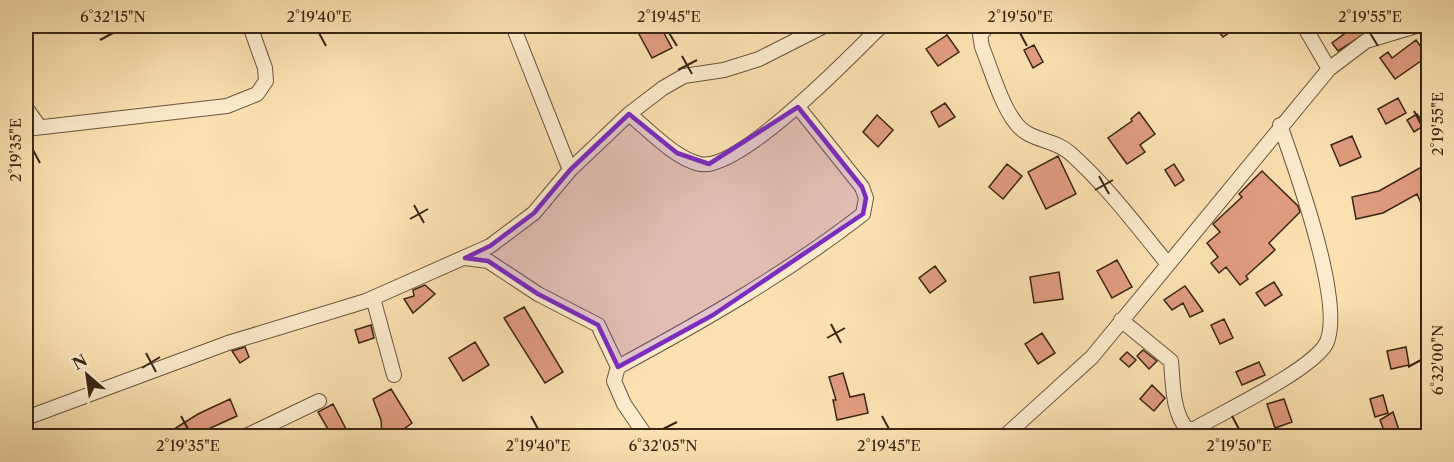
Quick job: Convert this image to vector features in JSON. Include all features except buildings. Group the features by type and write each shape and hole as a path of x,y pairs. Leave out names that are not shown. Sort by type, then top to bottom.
{"street":[{"path":"26,108 32,127 68,125 227,106 257,94 266,81 266,68 250,26"},
{"path":"513,26 570,170"},
{"path":"26,418 228,343 373,298 490,246 513,231 534,213 570,170 629,114 663,88 684,76 724,70 759,59 824,26"},
{"path":"629,114 677,153 699,164 709,164 747,144 798,107 881,26"},
{"path":"988,26 980,34 982,47 1013,121 1030,135 1068,150 1106,189 1167,263"},
{"path":"1304,26 1329,69"},
{"path":"1005,436 1092,357 1280,125 1329,69 1366,41 1416,26"},
{"path":"618,367 713,315 836,235 863,214 866,198 862,187 798,107"},
{"path":"1121,320 1151,342 1171,361 1174,392 1182,424 1188,430 1196,428 1310,363 1326,345 1331,326 1328,290 1314,226 1280,125"},
{"path":"465,258 488,261 538,294 598,325 618,367 614,381 624,404 646,436"},
{"path":"373,298 394,375"},
{"path":"246,436 320,401"}],"highlighted area":[{"path":"798,107 862,187 866,198 863,214 713,315 618,367 598,325 538,294 488,261 465,258 490,246 534,213 570,170 629,114 677,153 709,164"}]}
